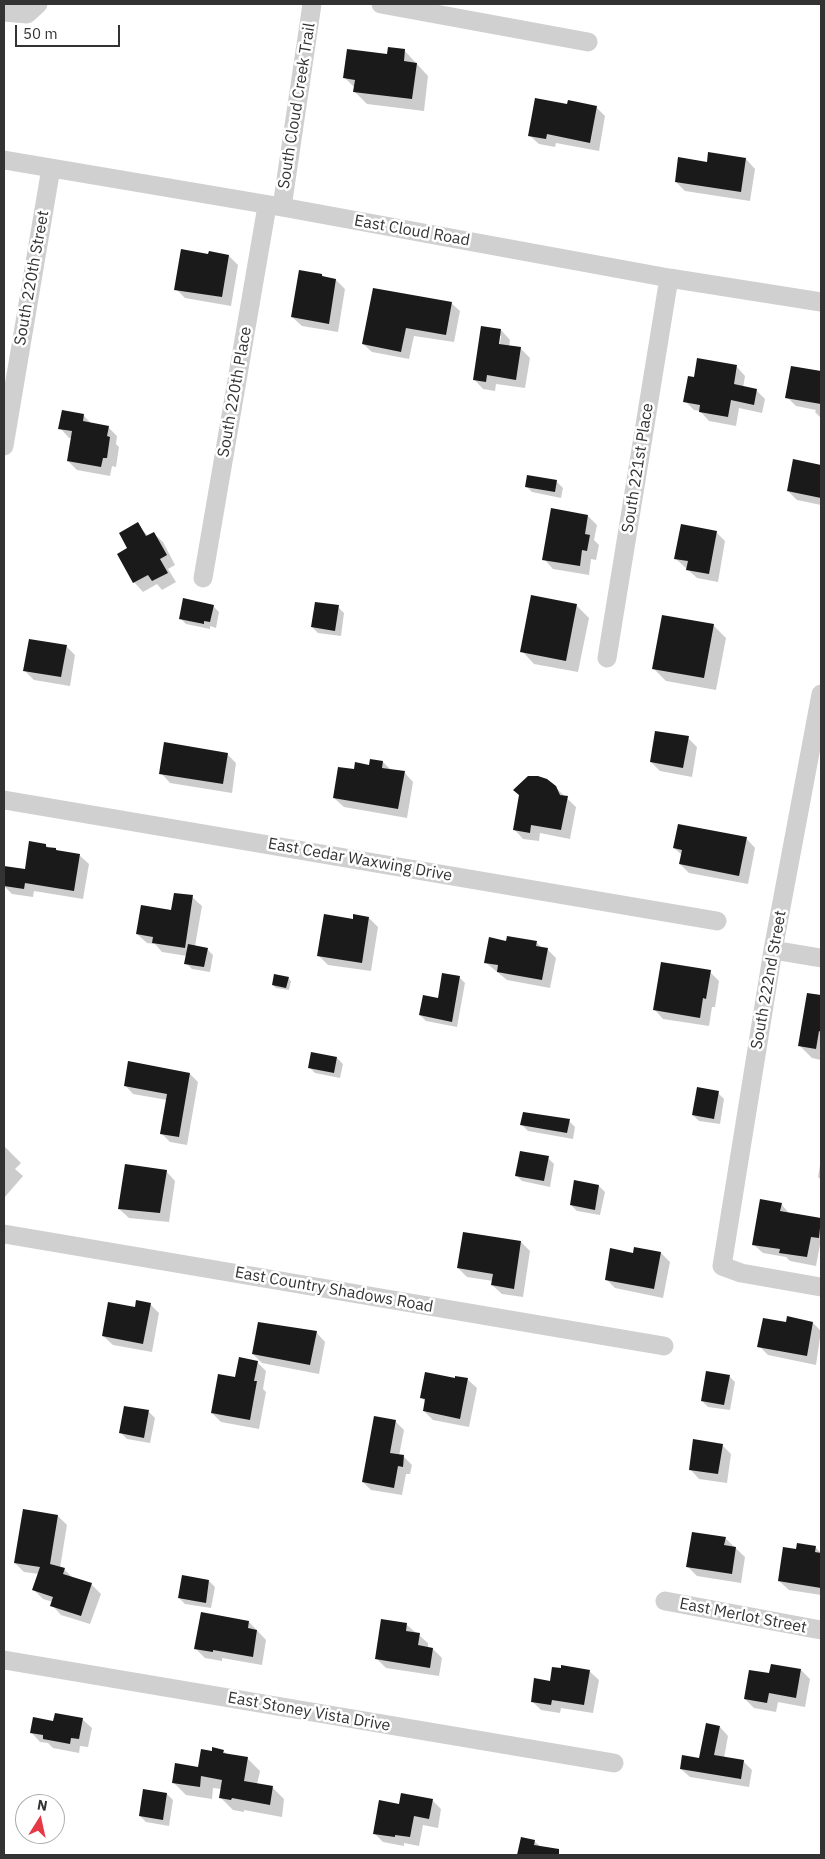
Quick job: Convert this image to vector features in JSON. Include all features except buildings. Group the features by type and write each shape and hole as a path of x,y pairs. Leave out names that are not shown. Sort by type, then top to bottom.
{"street":[{"name":"South Cloud Creek Trail","path":"274,207 312,4"},
{"path":"381,4 588,42"},
{"path":"4,12 28,14 37,6"},
{"name":"East Cloud Road","path":"4,160 669,278 821,302"},
{"name":"South 220th Street","path":"4,446 50,168"},
{"name":"South 220th Place","path":"203,578 274,207"},
{"name":"South 221st Place","path":"607,658 669,278"},
{"name":"South 222nd Street","path":"821,694 817,736 773,950 722,1266 741,1273 821,1287"},
{"name":"East Cedar Waxwing Drive","path":"4,800 717,921"},
{"path":"773,950 821,958"},
{"name":"East Country Shadows Road","path":"4,1234 664,1346"},
{"name":"East Merlot Street","path":"665,1601 821,1630"},
{"name":"East Stoney Vista Drive","path":"4,1660 614,1764"}]}
